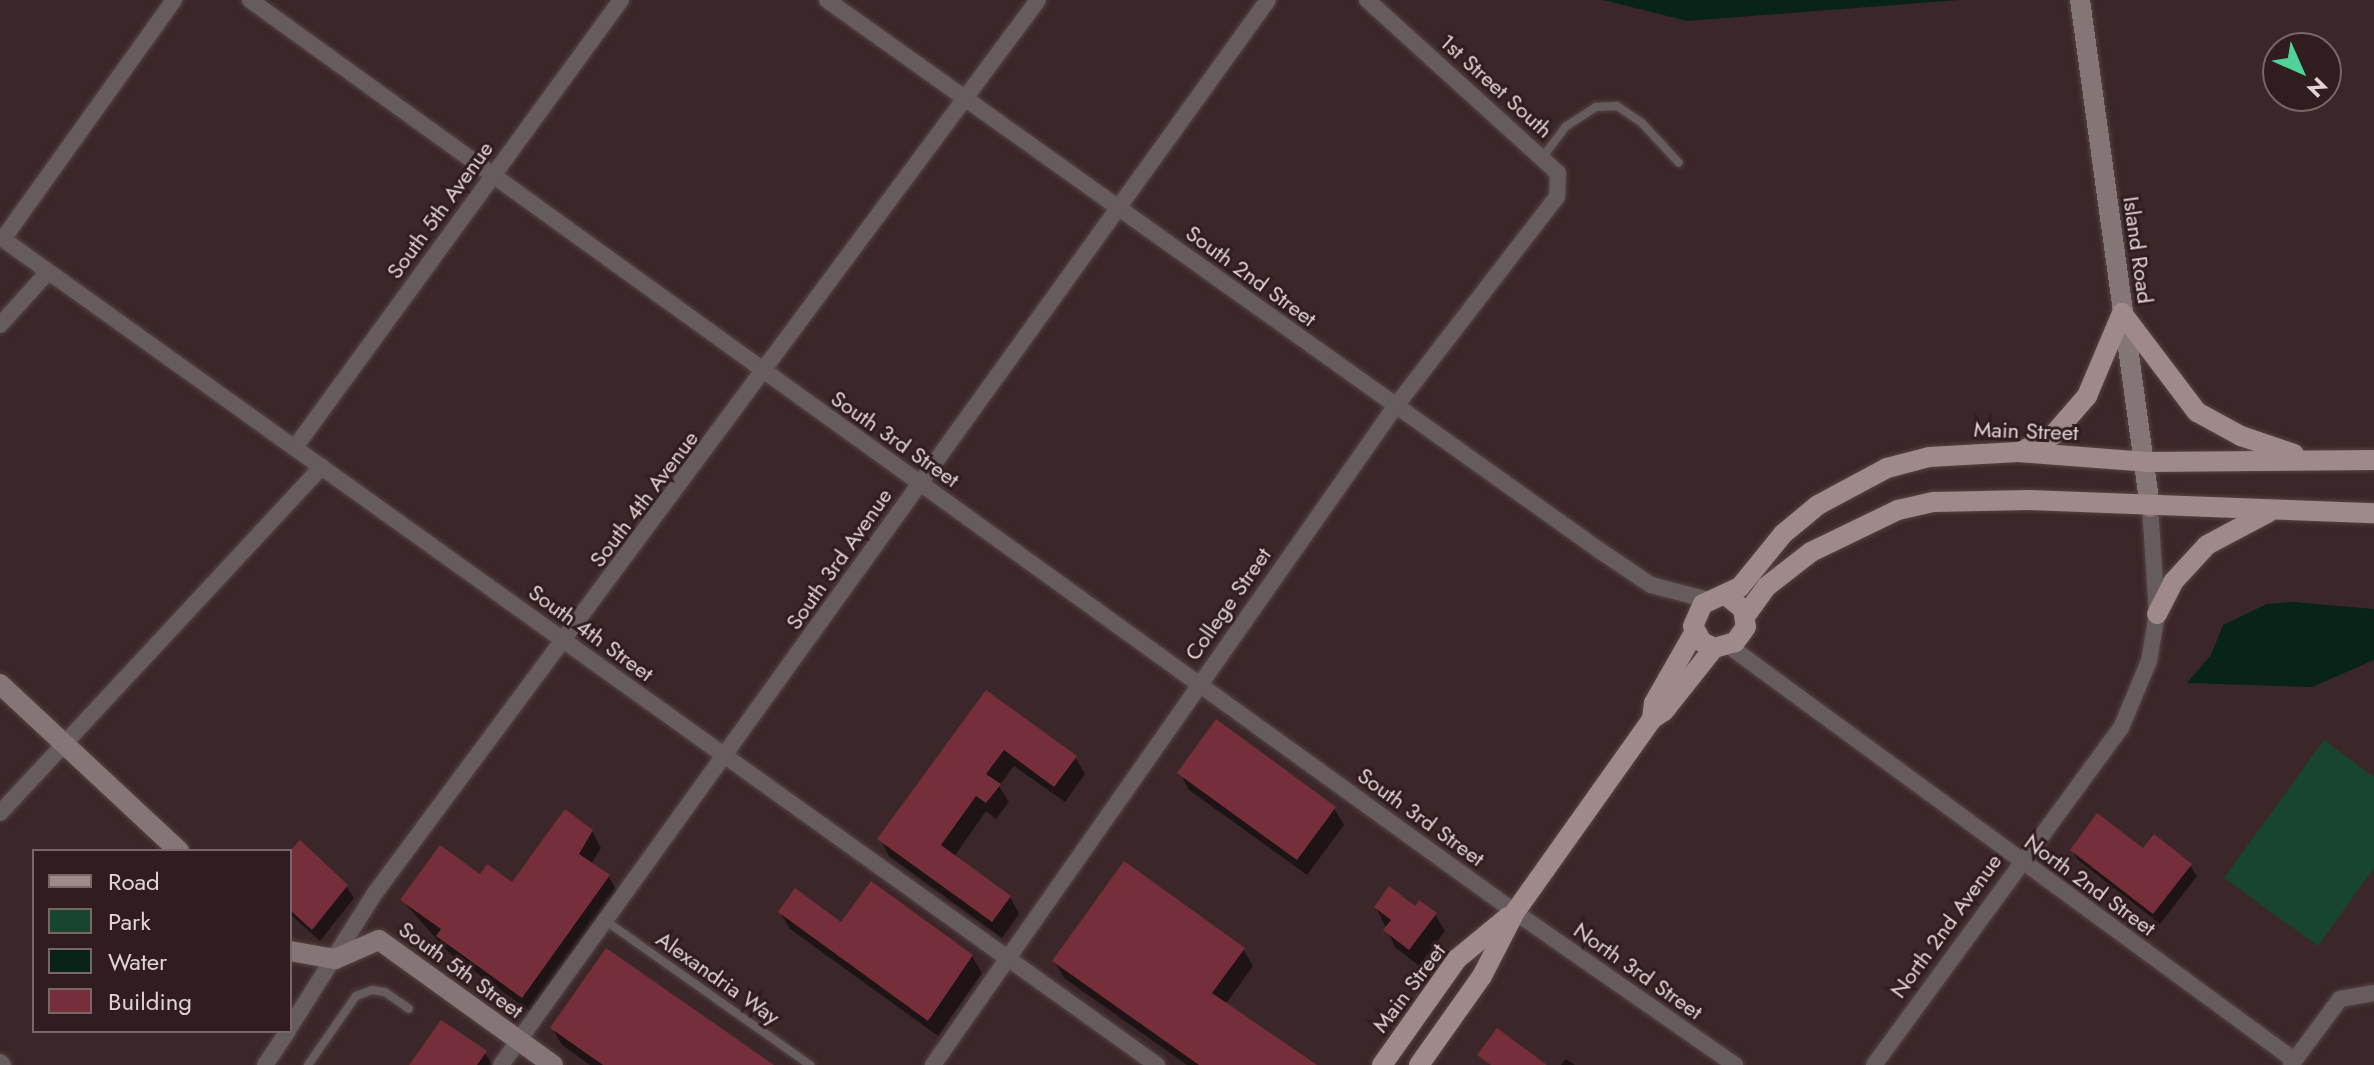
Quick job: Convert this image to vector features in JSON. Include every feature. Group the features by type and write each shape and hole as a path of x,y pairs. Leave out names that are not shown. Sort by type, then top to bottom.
{"main road":[{"path":"2018,452 2053,435 2087,396 2122,313 2197,412 2241,436 2313,459"},
{"name":"Main Street","path":"1652,719 1654,703 1694,625 1717,598 1799,519 1863,479 1929,457 2018,452 2147,462 2374,460"},
{"name":"Main Street","path":"1419,1065 1482,976 1515,912 1652,719 1664,711 1745,623 1792,564 1898,510 1981,499 2374,513"},
{"path":"2157,614 2173,582 2207,545 2274,510"},
{"path":"1717,598 1745,623"},
{"path":"1694,625 1722,647"},
{"name":"Main Street","path":"1382,1065 1457,959 1515,912"}],"street":[{"path":"2,238 174,0"},
{"name":"South 3rd Street","path":"250,0 1515,912"},
{"name":"South 5th Avenue","path":"296,446 621,0"},
{"name":"South 2nd Street","path":"827,0 1395,407 1651,585 1694,625"},
{"name":"South 4th Avenue","path":"292,1024 375,893 567,641 1038,0"},
{"name":"South 3rd Avenue","path":"501,1065 726,757 1116,206 1268,0"},
{"name":"1st Street South","path":"1367,0 1558,173"},
{"name":"Island Road","path":"2080,0 2122,313 2147,462 2150,507"},
{"name":"College Street","path":"933,1065 1395,407 1557,197 1558,173"},
{"name":"South 4th Street","path":"2,238 1157,1065"},
{"path":"0,325 47,273"},
{"path":"0,813 322,466"},
{"name":"North 2nd Avenue","path":"1874,1065 2019,862 2121,728 2149,661 2157,614 2150,507"},
{"name":"South 2nd Street","path":"1651,585 1717,598"},
{"name":"North 2nd Street","path":"1745,623 1773,676"},
{"name":"North 2nd Street","path":"1722,647 1773,676 2293,1063 2340,999 2374,993"},
{"path":"0,684 177,849"},
{"name":"North 3rd Street","path":"1515,912 1735,1065"},
{"name":"South 5th Street","path":"335,959 379,940 553,1065"},
{"path":"292,951 335,959"},
{"name":"South 4th Avenue","path":"265,1065 286,1033"}],"lane":[{"path":"1542,158 1565,127 1596,107 1617,106 1642,123 1679,163"},
{"name":"Alexandria Way","path":"606,921 810,1065"},
{"path":"308,1065 356,996 372,990 385,992 409,1009"}],"green space":[{"path":"2324,740 2374,777 2374,868 2318,946 2224,878"}],"water":[{"path":"1603,0 1959,0 1687,21"},
{"path":"2294,602 2374,609 2374,660 2312,687 2187,683 2211,655 2223,625 2267,604"}],"building":[{"path":"986,690 1077,756 1054,787 1004,750 986,774 1001,784 986,803 976,796 941,845 1011,896 992,922 877,839"},
{"path":"1216,719 1336,807 1297,860 1177,773"},
{"path":"565,809 593,830 579,854 610,875 522,998 436,936 441,929 400,900 440,845 480,874 487,864 512,882"},
{"path":"2097,813 2143,848 2154,834 2192,864 2153,914 2070,850"},
{"path":"300,840 348,885 312,930 292,912 292,849"},
{"path":"1124,861 1245,948 1212,993 1317,1065 1199,1065 1052,961"},
{"path":"871,881 973,955 928,1021 778,912 795,888 841,922"},
{"path":"1389,886 1415,906 1419,900 1437,913 1409,950 1383,930 1391,920 1374,907"},
{"path":"606,948 774,1065 603,1065 550,1028"},
{"path":"441,1020 487,1051 477,1065 409,1065"},
{"path":"1497,1028 1547,1065 1491,1065 1477,1055"}]}
